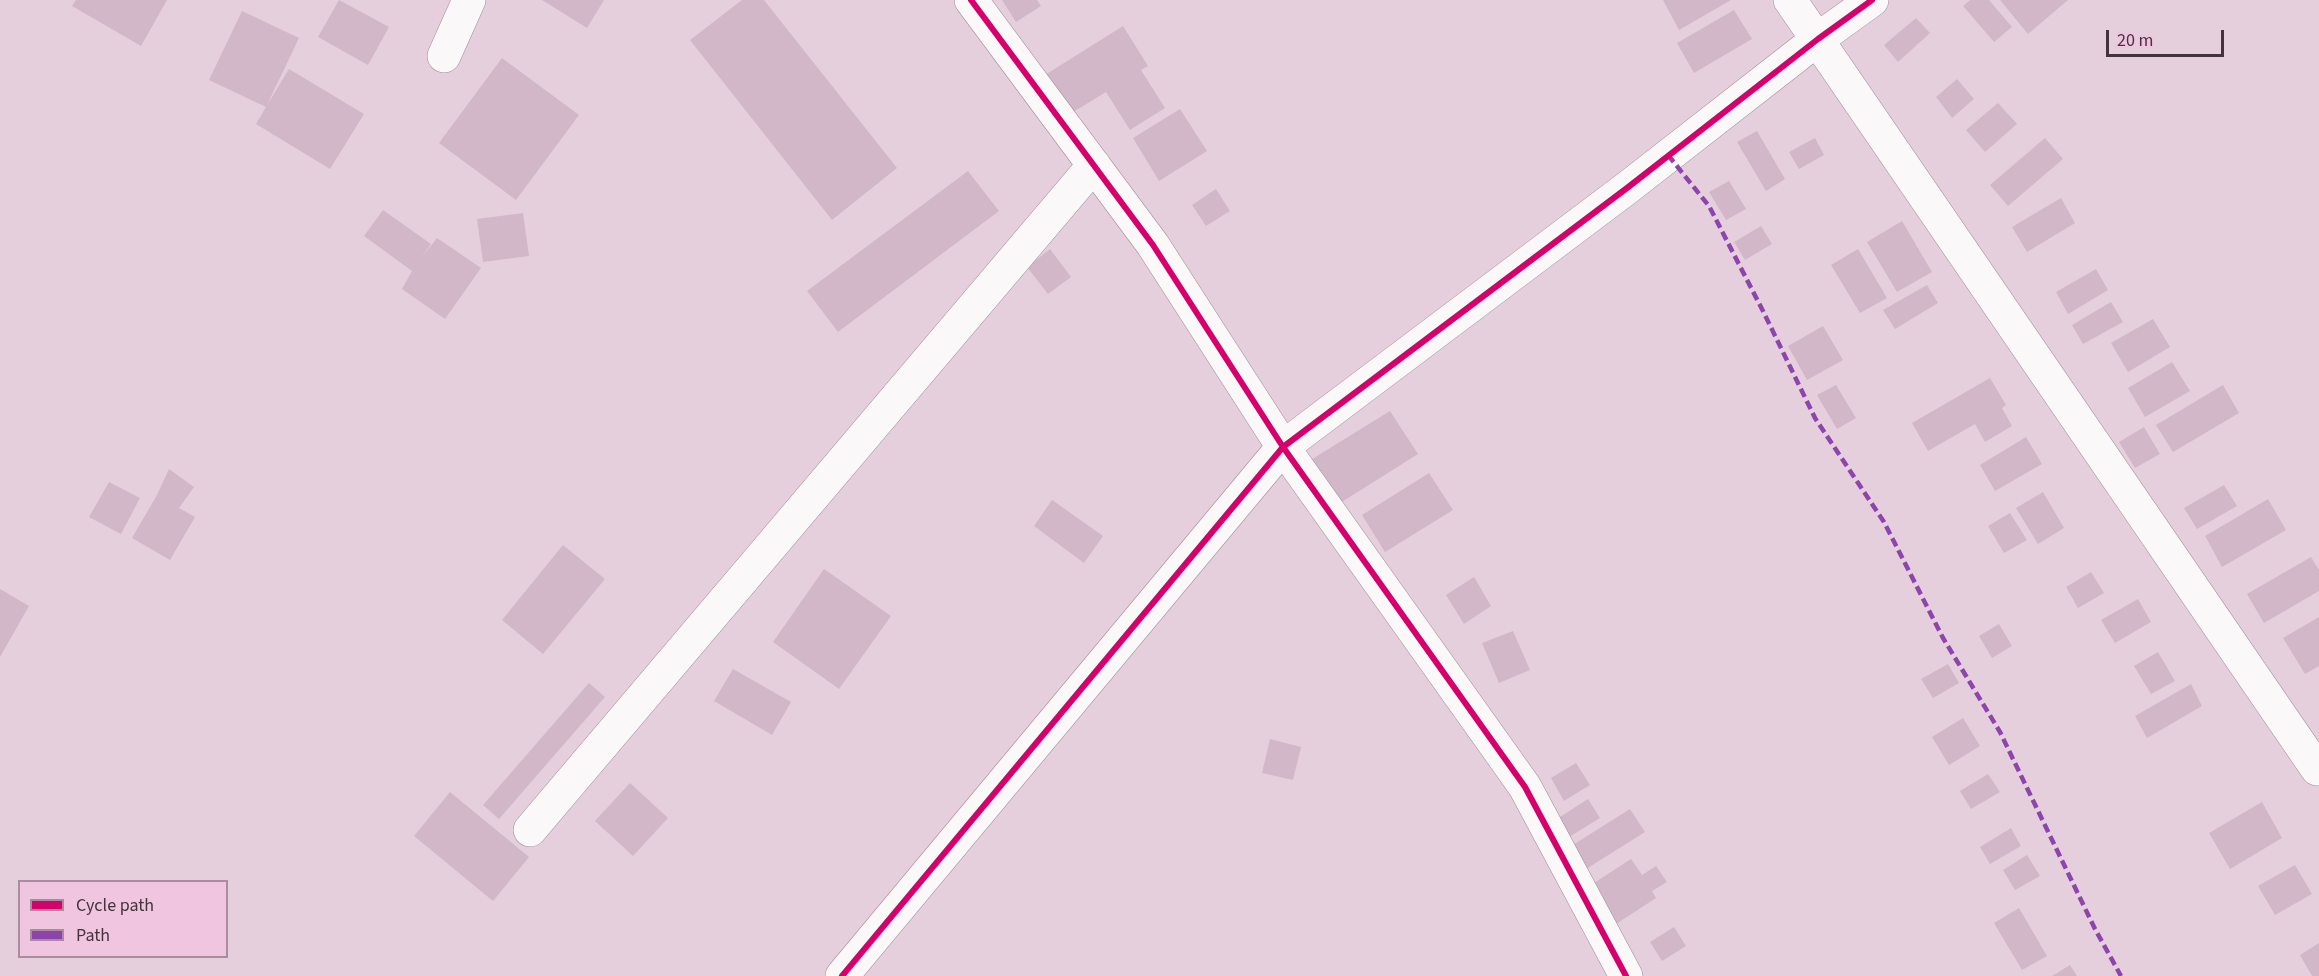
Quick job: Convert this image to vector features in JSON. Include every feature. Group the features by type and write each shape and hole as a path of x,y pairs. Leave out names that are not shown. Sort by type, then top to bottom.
{"street":[{"path":"444,56 469,0"},
{"path":"971,0 1153,245 1283,447 1525,787 1626,976"},
{"path":"1790,0 2317,769"},
{"path":"842,976 1283,447 1872,0"},
{"path":"530,830 1094,165"}],"building":[{"path":"76,0 167,0 141,46 72,6"},
{"path":"339,0 389,27 368,65 318,37"},
{"path":"542,0 604,0 587,28"},
{"path":"742,0 764,0 897,168 832,220 690,40"},
{"path":"1002,0 1037,0 1041,6 1016,22"},
{"path":"1663,0 1731,0 1679,30"},
{"path":"1970,0 1989,0 2012,27 1994,42 1963,6"},
{"path":"2000,0 2068,0 2028,34"},
{"path":"1734,10 1752,39 1694,73 1677,43"},
{"path":"242,11 299,38 267,105 289,69 364,114 330,169 256,124 266,107 209,80"},
{"path":"1916,18 1930,33 1898,62 1884,45"},
{"path":"1123,26 1148,66 1141,70 1165,108 1130,130 1106,92 1070,114 1045,75"},
{"path":"502,58 579,115 516,200 439,143"},
{"path":"1957,79 1974,99 1952,118 1936,97"},
{"path":"1998,103 2017,124 1985,152 1966,130"},
{"path":"1180,109 1207,151 1159,181 1133,138"},
{"path":"1757,131 1785,179 1766,191 1737,142"},
{"path":"1815,138 1824,155 1799,169 1789,152"},
{"path":"2045,138 2063,159 2008,206 1990,185"},
{"path":"968,171 999,211 838,332 807,291"},
{"path":"1729,181 1746,209 1726,220 1709,192"},
{"path":"1216,189 1230,211 1206,226 1192,205"},
{"path":"2061,198 2075,223 2027,252 2012,227"},
{"path":"383,210 431,244 421,258 437,238 481,268 445,319 402,289 412,271 364,236"},
{"path":"523,213 529,256 483,262 477,219"},
{"path":"1902,221 1932,272 1897,292 1867,242"},
{"path":"1761,226 1772,244 1745,260 1734,242"},
{"path":"1050,249 1071,277 1048,294 1027,267"},
{"path":"1858,249 1887,298 1860,313 1831,265"},
{"path":"2096,269 2108,290 2068,314 2056,292"},
{"path":"1927,285 1938,303 1895,329 1883,310"},
{"path":"2111,302 2123,322 2083,344 2072,325"},
{"path":"2153,319 2170,347 2128,372 2111,343"},
{"path":"1823,326 1843,360 1807,380 1788,346"},
{"path":"2172,362 2190,391 2145,417 2128,388"},
{"path":"1990,378 2006,405 2002,408 2012,426 1985,442 1975,424 1928,451 1912,423"},
{"path":"1836,385 1856,418 1837,429 1817,395"},
{"path":"2223,385 2239,413 2173,452 2156,425"},
{"path":"1390,411 1418,454 1337,505 1309,461"},
{"path":"2144,427 2160,454 2135,468 2119,442"},
{"path":"2026,437 2042,464 1995,491 1980,465"},
{"path":"169,469 194,487 179,508 195,517 170,560 132,538"},
{"path":"1429,473 1453,510 1385,552 1362,515"},
{"path":"109,482 140,498 121,534 89,517"},
{"path":"2224,485 2237,506 2197,529 2184,508"},
{"path":"2043,492 2064,528 2038,544 2016,508"},
{"path":"2268,499 2286,530 2222,567 2205,536"},
{"path":"1052,500 1103,536 1084,563 1034,526"},
{"path":"2010,513 2027,540 2004,553 1988,526"},
{"path":"563,545 605,579 543,654 502,620"},
{"path":"2311,557 2319,570 2319,591 2264,623 2247,594"},
{"path":"824,569 891,616 839,689 773,642"},
{"path":"2091,572 2104,593 2078,608 2066,587"},
{"path":"1474,577 1491,606 1464,624 1446,595"},
{"path":"0,589 29,606 0,657"},
{"path":"2138,599 2151,622 2115,643 2101,620"},
{"path":"2319,617 2319,666 2305,674 2283,638"},
{"path":"1999,624 2012,646 1992,658 1979,636"},
{"path":"1513,631 1530,670 1499,683 1482,643"},
{"path":"2158,652 2175,681 2151,694 2134,666"},
{"path":"1948,664 1959,683 1933,698 1921,679"},
{"path":"733,669 791,702 772,735 714,701"},
{"path":"589,683 605,697 499,819 483,805"},
{"path":"2191,684 2202,706 2147,738 2135,716"},
{"path":"1963,718 1980,746 1949,765 1932,737"},
{"path":"1270,739 1301,747 1293,780 1262,773"},
{"path":"1576,763 1590,785 1564,801 1551,778"},
{"path":"1988,774 2000,792 1971,809 1960,791"},
{"path":"630,783 668,818 633,856 595,821"},
{"path":"450,792 529,857 493,901 414,836"},
{"path":"1588,799 1600,818 1561,842 1549,824"},
{"path":"2262,802 2282,838 2230,869 2209,833"},
{"path":"1630,809 1645,832 1583,871 1568,848"},
{"path":"2011,828 2021,846 1990,864 1980,847"},
{"path":"2027,855 2040,876 2015,890 2003,870"},
{"path":"1631,859 1642,875 1656,866 1667,882 1652,891 1656,898 1616,924 1591,885"},
{"path":"2295,865 2312,894 2275,915 2258,886"},
{"path":"2019,908 2047,956 2022,970 1994,923"},
{"path":"1674,927 1686,946 1662,961 1650,942"},
{"path":"2319,943 2319,976 2312,976 2300,955"},
{"path":"2070,965 2077,976 2052,976"}],"marked path":[{"path":"1668,155 1709,206 1815,418 1884,522 1943,638 2000,732 2095,929 2121,976"}],"cycle path":[{"path":"971,0 1153,245 1283,447 1525,787 1626,976"},
{"path":"842,976 1283,447 1872,0"}]}
